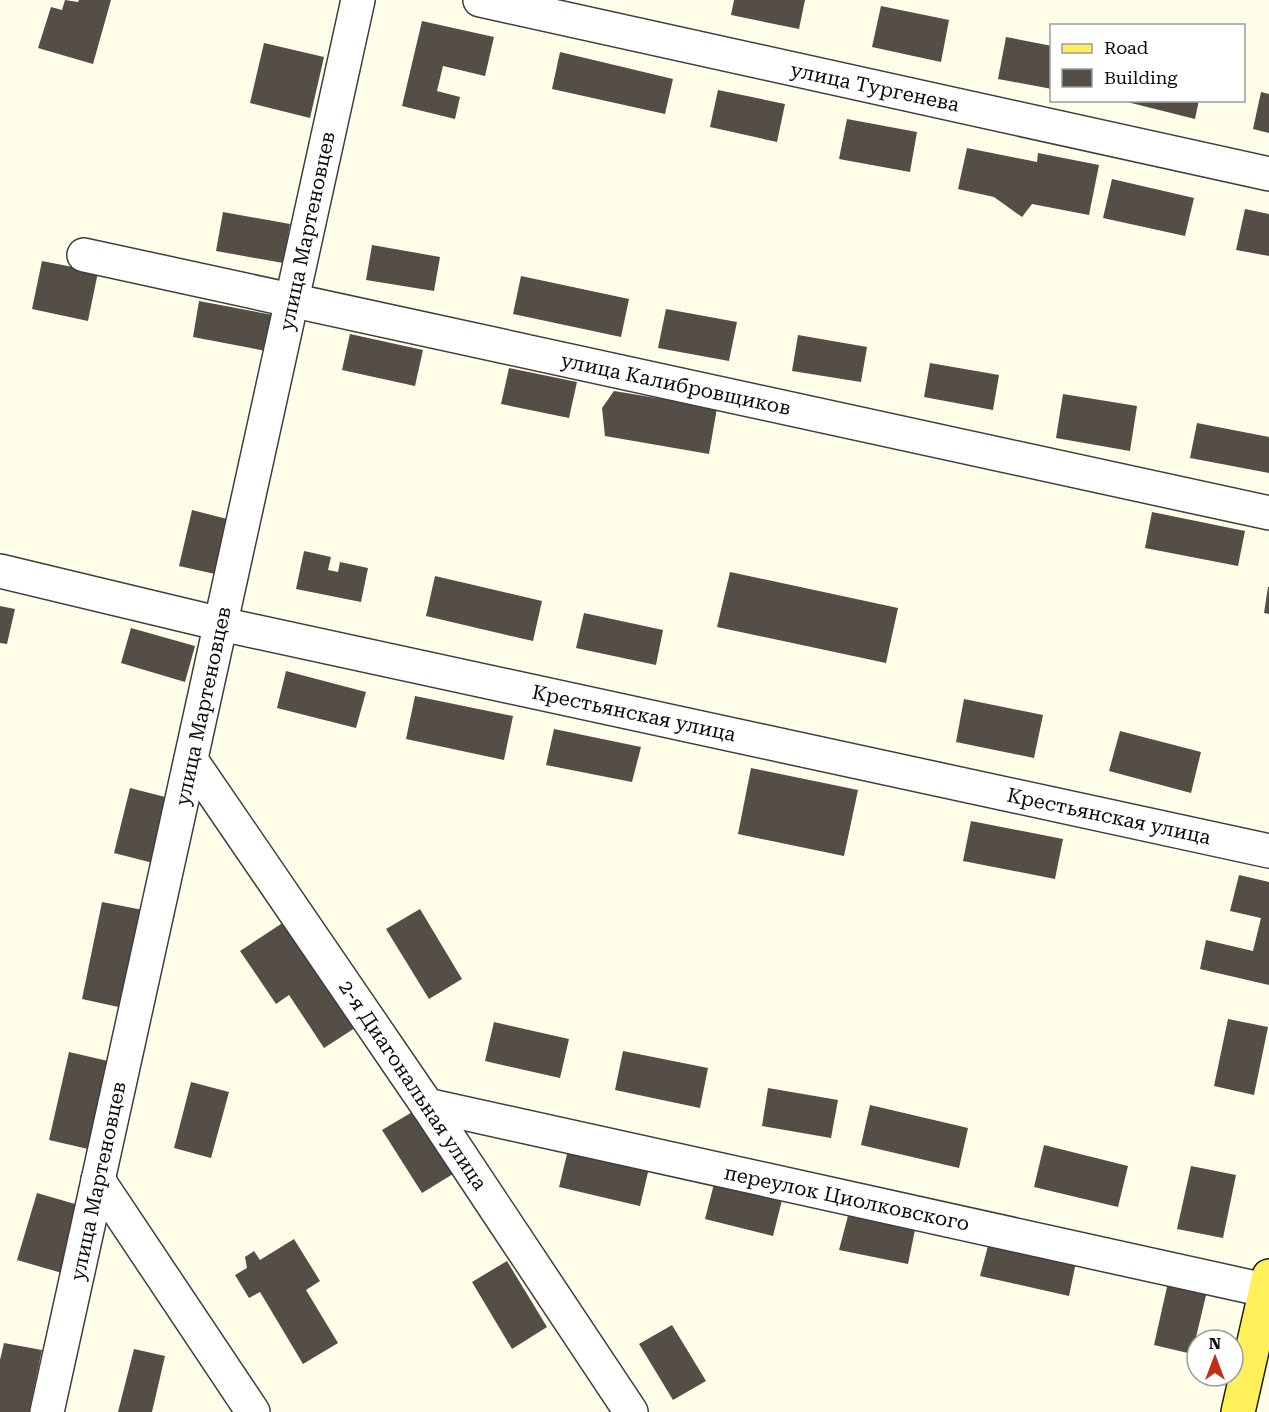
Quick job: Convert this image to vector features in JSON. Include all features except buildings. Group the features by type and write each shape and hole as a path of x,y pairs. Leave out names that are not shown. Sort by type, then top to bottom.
{"main road":[{"path":"1238,1412 1268,1286"}],"street":[{"name":"улица Мартеновцев","path":"47,1412 358,0"},
{"name":"улица Тургенева","path":"480,0 1269,174"},
{"name":"улица Калибровщиков","path":"84,255 1269,513"},
{"name":"Крестьянская улица","path":"0,571 221,624 1269,851"},
{"name":"2-я Диагональная улица","path":"191,760 427,1105 631,1412"},
{"name":"переулок Циолковского","path":"427,1105 1268,1286"},
{"path":"98,1180 253,1412"}]}
